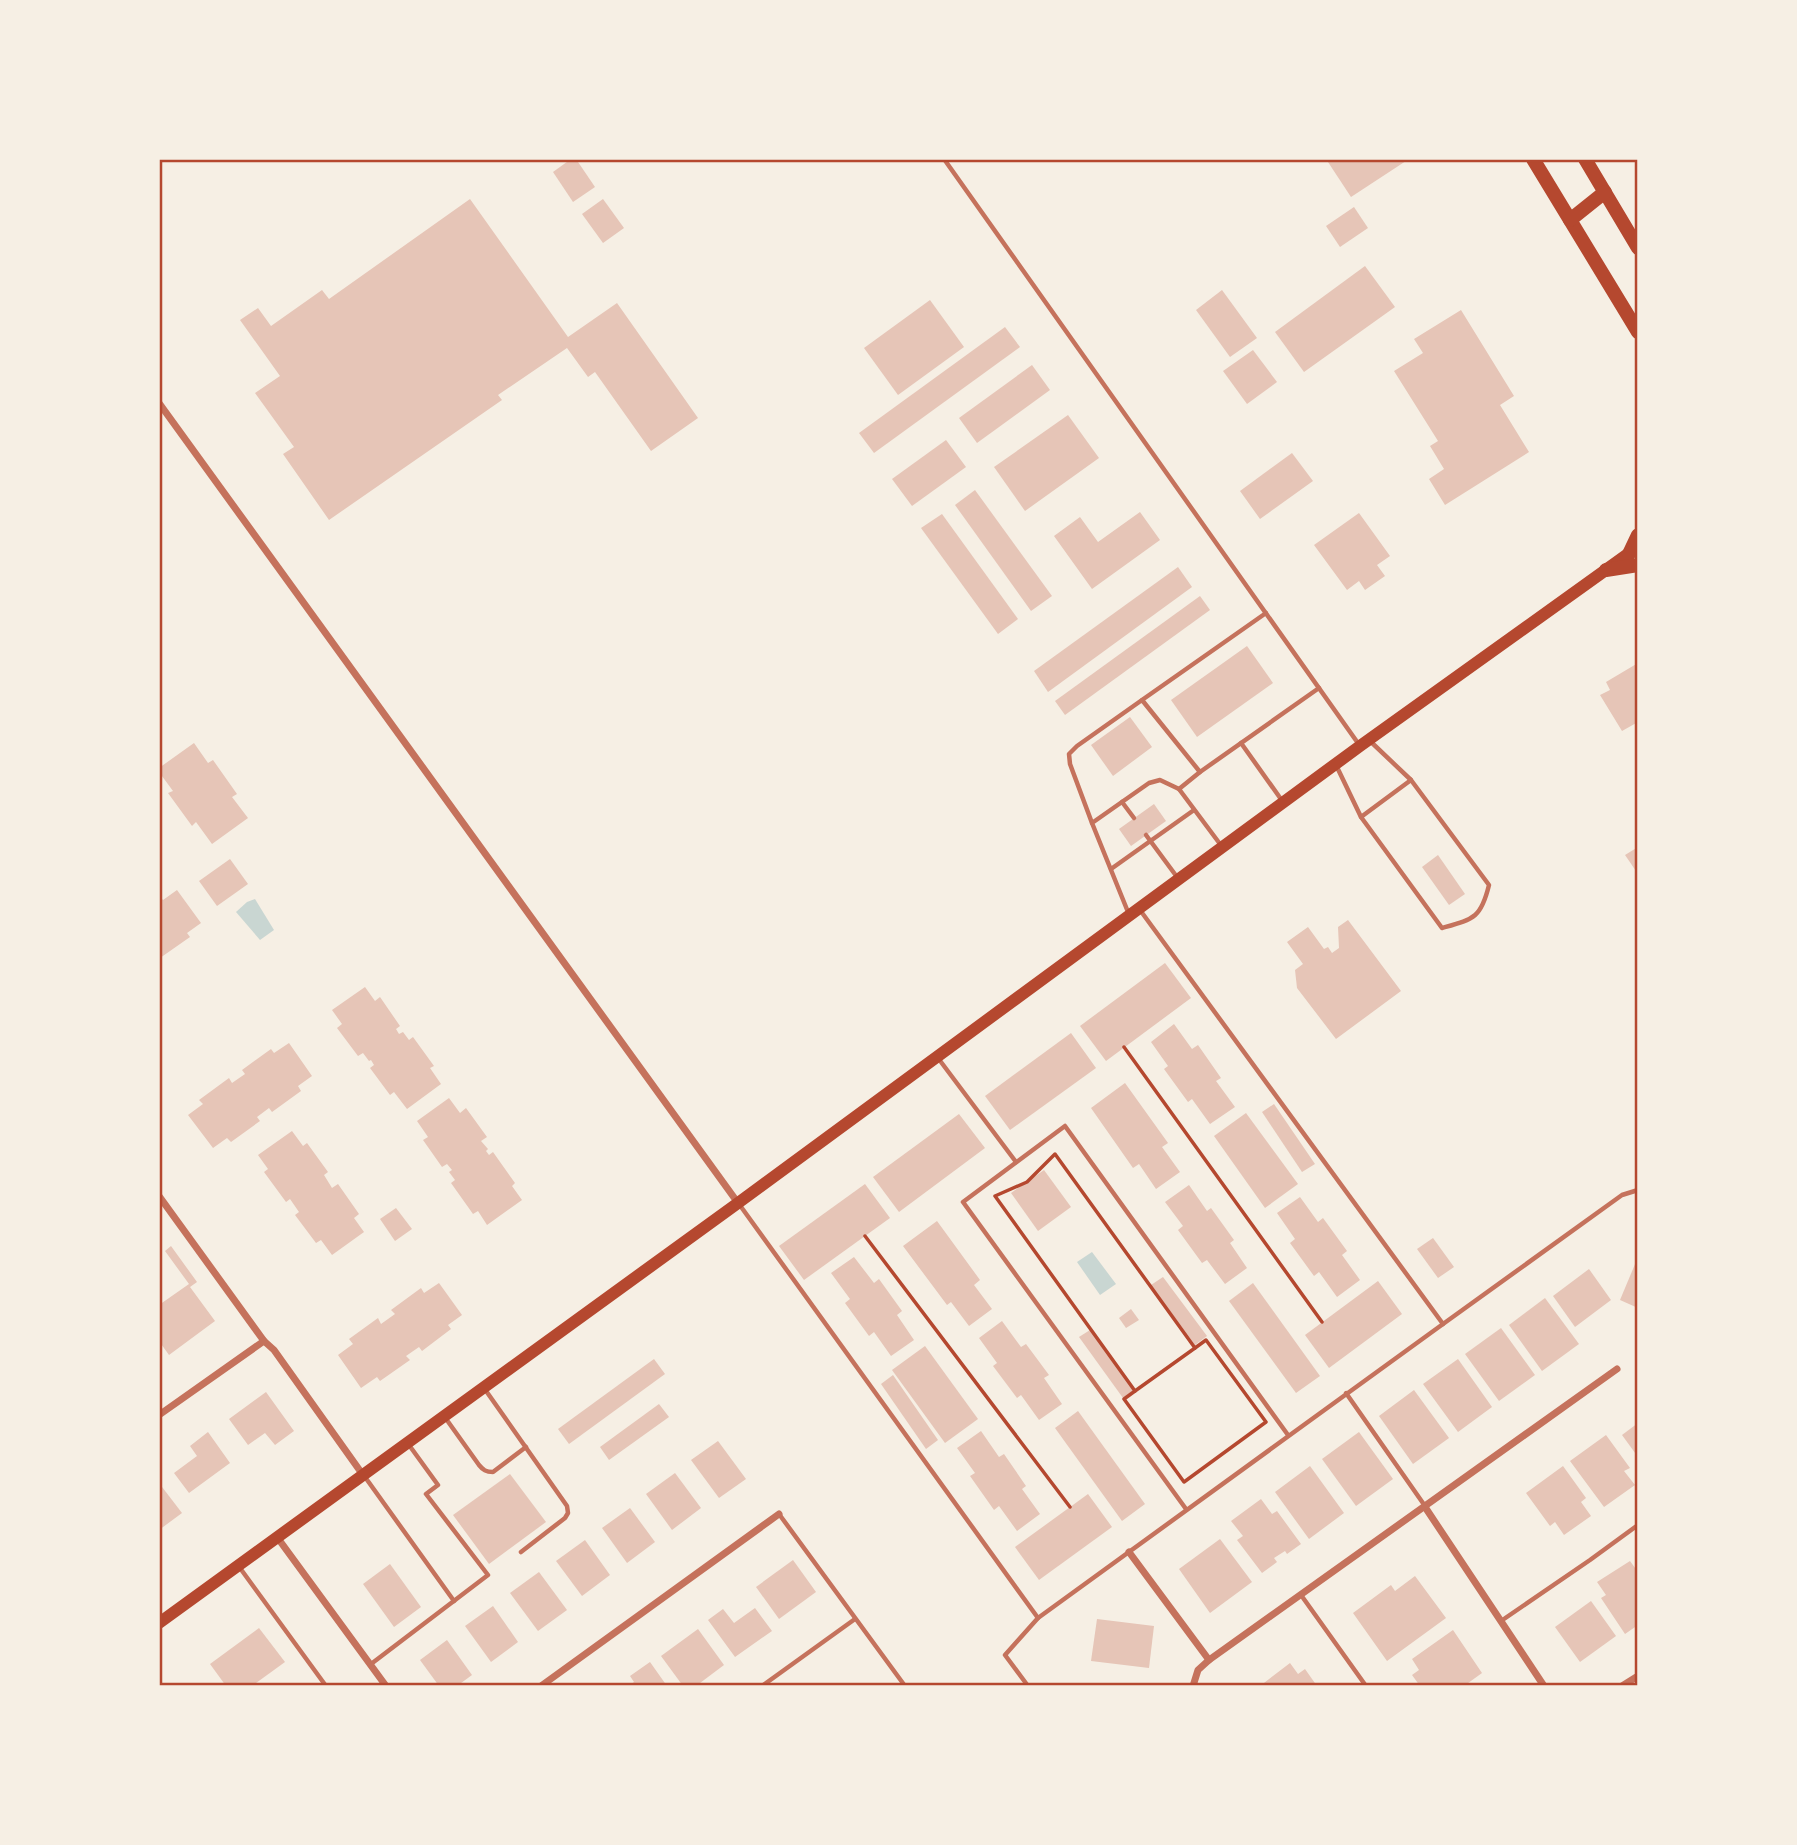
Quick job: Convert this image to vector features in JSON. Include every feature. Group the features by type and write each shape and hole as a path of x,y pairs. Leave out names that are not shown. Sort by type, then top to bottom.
{"main road":[{"path":"1533,159 1638,332"},
{"path":"1585,159 1638,248"},
{"path":"1570,220 1605,192"},
{"path":"159,1623 938,1057 1364,743 1606,570 1635,555 1638,536"}],"street":[{"path":"159,403 738,1203"},
{"path":"159,1196 363,1475"},
{"path":"159,1415 264,1341"},
{"path":"1192,1686 1198,1670 1209,1660 1617,1369"},
{"path":"1425,1507 1544,1686"},
{"path":"541,1686 779,1514"},
{"path":"277,1537 386,1686"},
{"path":"1129,1552 1209,1660"},
{"path":"1622,1686 1638,1676"}],"lane":[{"path":"944,159 1319,688 1364,743 1411,780 1489,885 1484,906 1470,920 1442,928 1361,817 1336,764"},
{"path":"1266,613 1077,746 1069,754 1070,764 1111,869 1135,913 1443,1324"},
{"path":"1179,789 1319,688"},
{"path":"1142,701 1200,772"},
{"path":"1241,743 1284,803"},
{"path":"1092,824 1149,783 1160,780 1179,789 1223,848"},
{"path":"1361,817 1411,780"},
{"path":"1122,803 1134,818"},
{"path":"1111,869 1194,810"},
{"path":"1146,835 1179,880"},
{"path":"938,1057 1016,1163"},
{"path":"1185,1509 963,1202 1065,1126 1287,1435"},
{"path":"1028,1686 1005,1655 1038,1618 1287,1435 1622,1195 1638,1190"},
{"path":"738,1203 1038,1618"},
{"path":"484,1387 563,1499 568,1513 555,1527 521,1552"},
{"path":"1346,1394 1425,1507"},
{"path":"444,1416 483,1470 493,1472 526,1447"},
{"path":"370,1665 488,1576 426,1494 438,1485 407,1442"},
{"path":"363,1475 454,1601"},
{"path":"779,1514 905,1686"},
{"path":"1501,1622 1638,1525"},
{"path":"238,1565 326,1686"},
{"path":"1301,1595 1366,1686"},
{"path":"762,1686 855,1619"}],"path":[{"path":"1124,1047 1322,1322"},
{"path":"1135,1391 995,1196 1027,1182 1055,1154 1195,1348"},
{"path":"865,1236 1070,1507"},
{"path":"1206,1340 1266,1422 1184,1482 1124,1399 1195,1348 1206,1340"}],"shaded area":[{"path":"255,899 274,930 260,940 236,912"},
{"path":"1092,1252 1116,1284 1100,1295 1077,1262"}],"building":[{"path":"571,159 576,159 595,187 573,202 553,172"},
{"path":"1326,159 1409,159 1351,197"},
{"path":"470,199 568,337 617,303 698,418 651,451 595,372 588,377 567,348 498,395 502,400 329,520 283,454 294,447 255,393 280,376 240,320 258,308 271,326 322,290 329,299"},
{"path":"603,199 624,228 603,243 582,214"},
{"path":"1354,207 1368,228 1340,247 1326,226"},
{"path":"1365,266 1395,307 1304,372 1275,332"},
{"path":"1222,290 1257,338 1230,357 1196,310"},
{"path":"930,300 964,347 898,395 864,348"},
{"path":"1461,310 1514,396 1500,405 1529,452 1445,505 1429,479 1444,469 1430,446 1438,441 1394,371 1423,353 1414,339"},
{"path":"1005,327 1020,347 874,453 859,433"},
{"path":"1253,350 1277,382 1247,404 1223,371"},
{"path":"1032,365 1050,390 977,443 959,418"},
{"path":"1068,415 1099,458 1025,511 994,467"},
{"path":"946,440 966,467 912,506 892,479"},
{"path":"1292,453 1313,481 1260,519 1240,491"},
{"path":"975,490 1052,596 1031,611 955,505"},
{"path":"1140,512 1160,540 1092,589 1054,536 1080,517 1098,542"},
{"path":"1359,513 1390,556 1377,565 1385,576 1365,590 1359,581 1347,590 1314,545"},
{"path":"942,514 1018,619 998,634 921,528"},
{"path":"1178,567 1192,587 1048,692 1034,671"},
{"path":"1200,596 1210,610 1065,715 1055,701"},
{"path":"1247,646 1273,683 1197,737 1171,700"},
{"path":"1638,663 1638,722 1622,731 1600,695 1610,690 1606,682"},
{"path":"1130,717 1152,747 1113,776 1091,745"},
{"path":"194,743 208,763 213,760 237,794 232,797 248,818 212,844 196,822 192,826 168,793 173,791 159,772 159,768"},
{"path":"1154,804 1166,821 1131,846 1119,829"},
{"path":"1638,847 1638,874 1625,855"},
{"path":"1438,855 1465,894 1449,905 1422,867"},
{"path":"230,859 248,884 217,906 199,881"},
{"path":"177,890 201,923 187,933 190,937 160,958 159,896 163,900"},
{"path":"1348,920 1401,991 1336,1039 1297,988 1295,970 1303,964 1287,942 1308,927 1324,949 1328,947 1332,953 1339,948 1338,927"},
{"path":"1165,963 1191,998 1106,1061 1080,1026"},
{"path":"365,987 375,1001 380,997 400,1026 396,1029 399,1034 403,1032 409,1040 413,1037 434,1066 430,1068 441,1084 407,1109 394,1092 390,1095 370,1068 374,1065 371,1060 363,1053 358,1056 337,1028 342,1024 332,1010"},
{"path":"1174,1024 1192,1049 1198,1045 1221,1078 1216,1081 1235,1107 1210,1124 1192,1099 1188,1102 1164,1069 1168,1066 1151,1042"},
{"path":"1071,1033 1096,1068 1010,1130 985,1096"},
{"path":"289,1043 312,1076 298,1086 301,1091 272,1112 269,1108 257,1117 260,1121 231,1142 227,1138 213,1148 188,1115 203,1104 199,1100 229,1078 232,1083 245,1074 242,1070 271,1049 274,1053"},
{"path":"1125,1083 1168,1143 1162,1147 1180,1172 1156,1189 1139,1164 1133,1168 1091,1108"},
{"path":"449,1098 460,1113 466,1108 487,1137 481,1141 488,1149 486,1151 489,1155 493,1152 515,1183 512,1186 522,1200 487,1225 478,1211 473,1214 451,1183 455,1180 449,1172 452,1170 447,1164 442,1167 423,1140 428,1137 417,1121"},
{"path":"1274,1104 1315,1164 1302,1172 1262,1112"},
{"path":"1246,1113 1298,1184 1265,1208 1214,1136"},
{"path":"959,1114 985,1148 899,1212 873,1177"},
{"path":"292,1131 303,1146 307,1143 328,1172 324,1175 332,1188 338,1184 359,1214 354,1218 364,1232 332,1255 321,1240 316,1243 295,1215 299,1212 290,1199 286,1202 264,1172 268,1169 258,1155"},
{"path":"1044,1170 1071,1207 1038,1231 1011,1193"},
{"path":"865,1184 890,1218 804,1280 779,1246"},
{"path":"1189,1185 1207,1211 1211,1208 1234,1240 1230,1243 1247,1268 1225,1284 1207,1260 1202,1263 1178,1230 1183,1226 1165,1202"},
{"path":"1300,1197 1318,1222 1323,1218 1347,1251 1342,1255 1360,1280 1337,1297 1319,1272 1314,1276 1290,1243 1295,1239 1277,1213"},
{"path":"396,1208 412,1229 395,1241 380,1219"},
{"path":"937,1221 980,1280 974,1285 992,1309 969,1326 951,1302 947,1305 903,1246"},
{"path":"1433,1238 1454,1267 1438,1278 1417,1249"},
{"path":"171,1246 197,1282 190,1287 215,1321 169,1355 159,1341 159,1305 189,1284 165,1251"},
{"path":"854,1257 874,1283 879,1279 902,1311 897,1315 914,1340 891,1356 874,1332 869,1336 845,1303 850,1299 831,1273"},
{"path":"1638,1257 1638,1308 1620,1300"},
{"path":"1589,1269 1611,1300 1575,1327 1553,1296"},
{"path":"1163,1277 1207,1336 1195,1345 1151,1285"},
{"path":"1378,1281 1402,1314 1329,1368 1305,1335"},
{"path":"439,1283 462,1315 448,1325 451,1329 422,1351 419,1347 406,1356 410,1360 380,1381 377,1377 361,1388 338,1355 353,1344 349,1339 378,1318 381,1324 395,1314 391,1310 421,1288 424,1293"},
{"path":"1253,1283 1320,1376 1296,1393 1229,1301"},
{"path":"1545,1298 1579,1344 1542,1371 1509,1325"},
{"path":"1131,1309 1139,1320 1126,1328 1119,1318"},
{"path":"1002,1321 1021,1347 1026,1344 1049,1375 1044,1378 1062,1404 1039,1420 1021,1395 1017,1398 993,1366 997,1363 979,1338"},
{"path":"1501,1328 1535,1375 1499,1401 1465,1354"},
{"path":"1090,1330 1134,1390 1123,1398 1079,1337"},
{"path":"925,1346 978,1419 945,1443 892,1370"},
{"path":"654,1359 665,1374 569,1444 558,1429"},
{"path":"1458,1359 1492,1407 1458,1432 1423,1384"},
{"path":"893,1375 938,1440 926,1449 881,1384"},
{"path":"1414,1390 1449,1438 1413,1464 1379,1416"},
{"path":"266,1392 294,1431 275,1445 265,1433 248,1445 229,1419"},
{"path":"659,1404 669,1417 609,1460 600,1447"},
{"path":"1078,1411 1145,1504 1122,1521 1055,1428"},
{"path":"1638,1423 1638,1457 1622,1435"},
{"path":"981,1431 999,1457 1004,1454 1026,1486 1022,1489 1040,1514 1017,1531 999,1506 994,1510 970,1476 975,1473 957,1448"},
{"path":"208,1432 230,1463 189,1493 174,1473 197,1456 190,1446"},
{"path":"1359,1432 1393,1479 1356,1506 1322,1459"},
{"path":"1606,1435 1630,1468 1624,1471 1635,1485 1604,1507 1570,1461"},
{"path":"718,1441 746,1479 719,1498 691,1460"},
{"path":"1310,1466 1344,1513 1309,1539 1275,1492"},
{"path":"1563,1466 1586,1498 1581,1502 1591,1516 1564,1535 1555,1522 1550,1526 1526,1493"},
{"path":"675,1473 701,1508 672,1530 646,1494"},
{"path":"510,1474 546,1522 489,1564 453,1515"},
{"path":"159,1483 182,1513 159,1530"},
{"path":"1088,1494 1112,1527 1039,1580 1015,1547"},
{"path":"1261,1499 1272,1514 1277,1511 1301,1544 1287,1554 1285,1551 1274,1558 1277,1562 1262,1573 1237,1540 1243,1536 1231,1521"},
{"path":"630,1508 655,1542 627,1563 602,1528"},
{"path":"1220,1539 1252,1582 1210,1613 1179,1569"},
{"path":"585,1540 610,1575 582,1596 556,1561"},
{"path":"793,1560 816,1592 779,1619 756,1587"},
{"path":"1630,1561 1638,1572 1638,1625 1625,1634 1601,1598 1606,1595 1597,1582"},
{"path":"390,1564 421,1607 394,1627 363,1584"},
{"path":"539,1572 567,1610 538,1631 510,1593"},
{"path":"1415,1576 1446,1618 1387,1661 1353,1613 1391,1585 1395,1591"},
{"path":"1591,1601 1616,1636 1580,1662 1555,1627"},
{"path":"493,1606 518,1642 491,1662 465,1626"},
{"path":"755,1608 772,1631 735,1657 708,1620 723,1609 734,1623"},
{"path":"1097,1619 1154,1626 1149,1668 1091,1661"},
{"path":"259,1628 285,1662 252,1686 226,1686 210,1664"},
{"path":"698,1629 724,1665 696,1686 683,1686 661,1656"},
{"path":"1453,1630 1482,1673 1464,1686 1420,1686 1412,1675 1419,1670 1412,1659"},
{"path":"447,1640 472,1675 457,1686 439,1686 420,1660"},
{"path":"650,1662 667,1686 629,1686 634,1682 630,1676"},
{"path":"1290,1663 1298,1674 1305,1669 1317,1686 1260,1686"}]}
